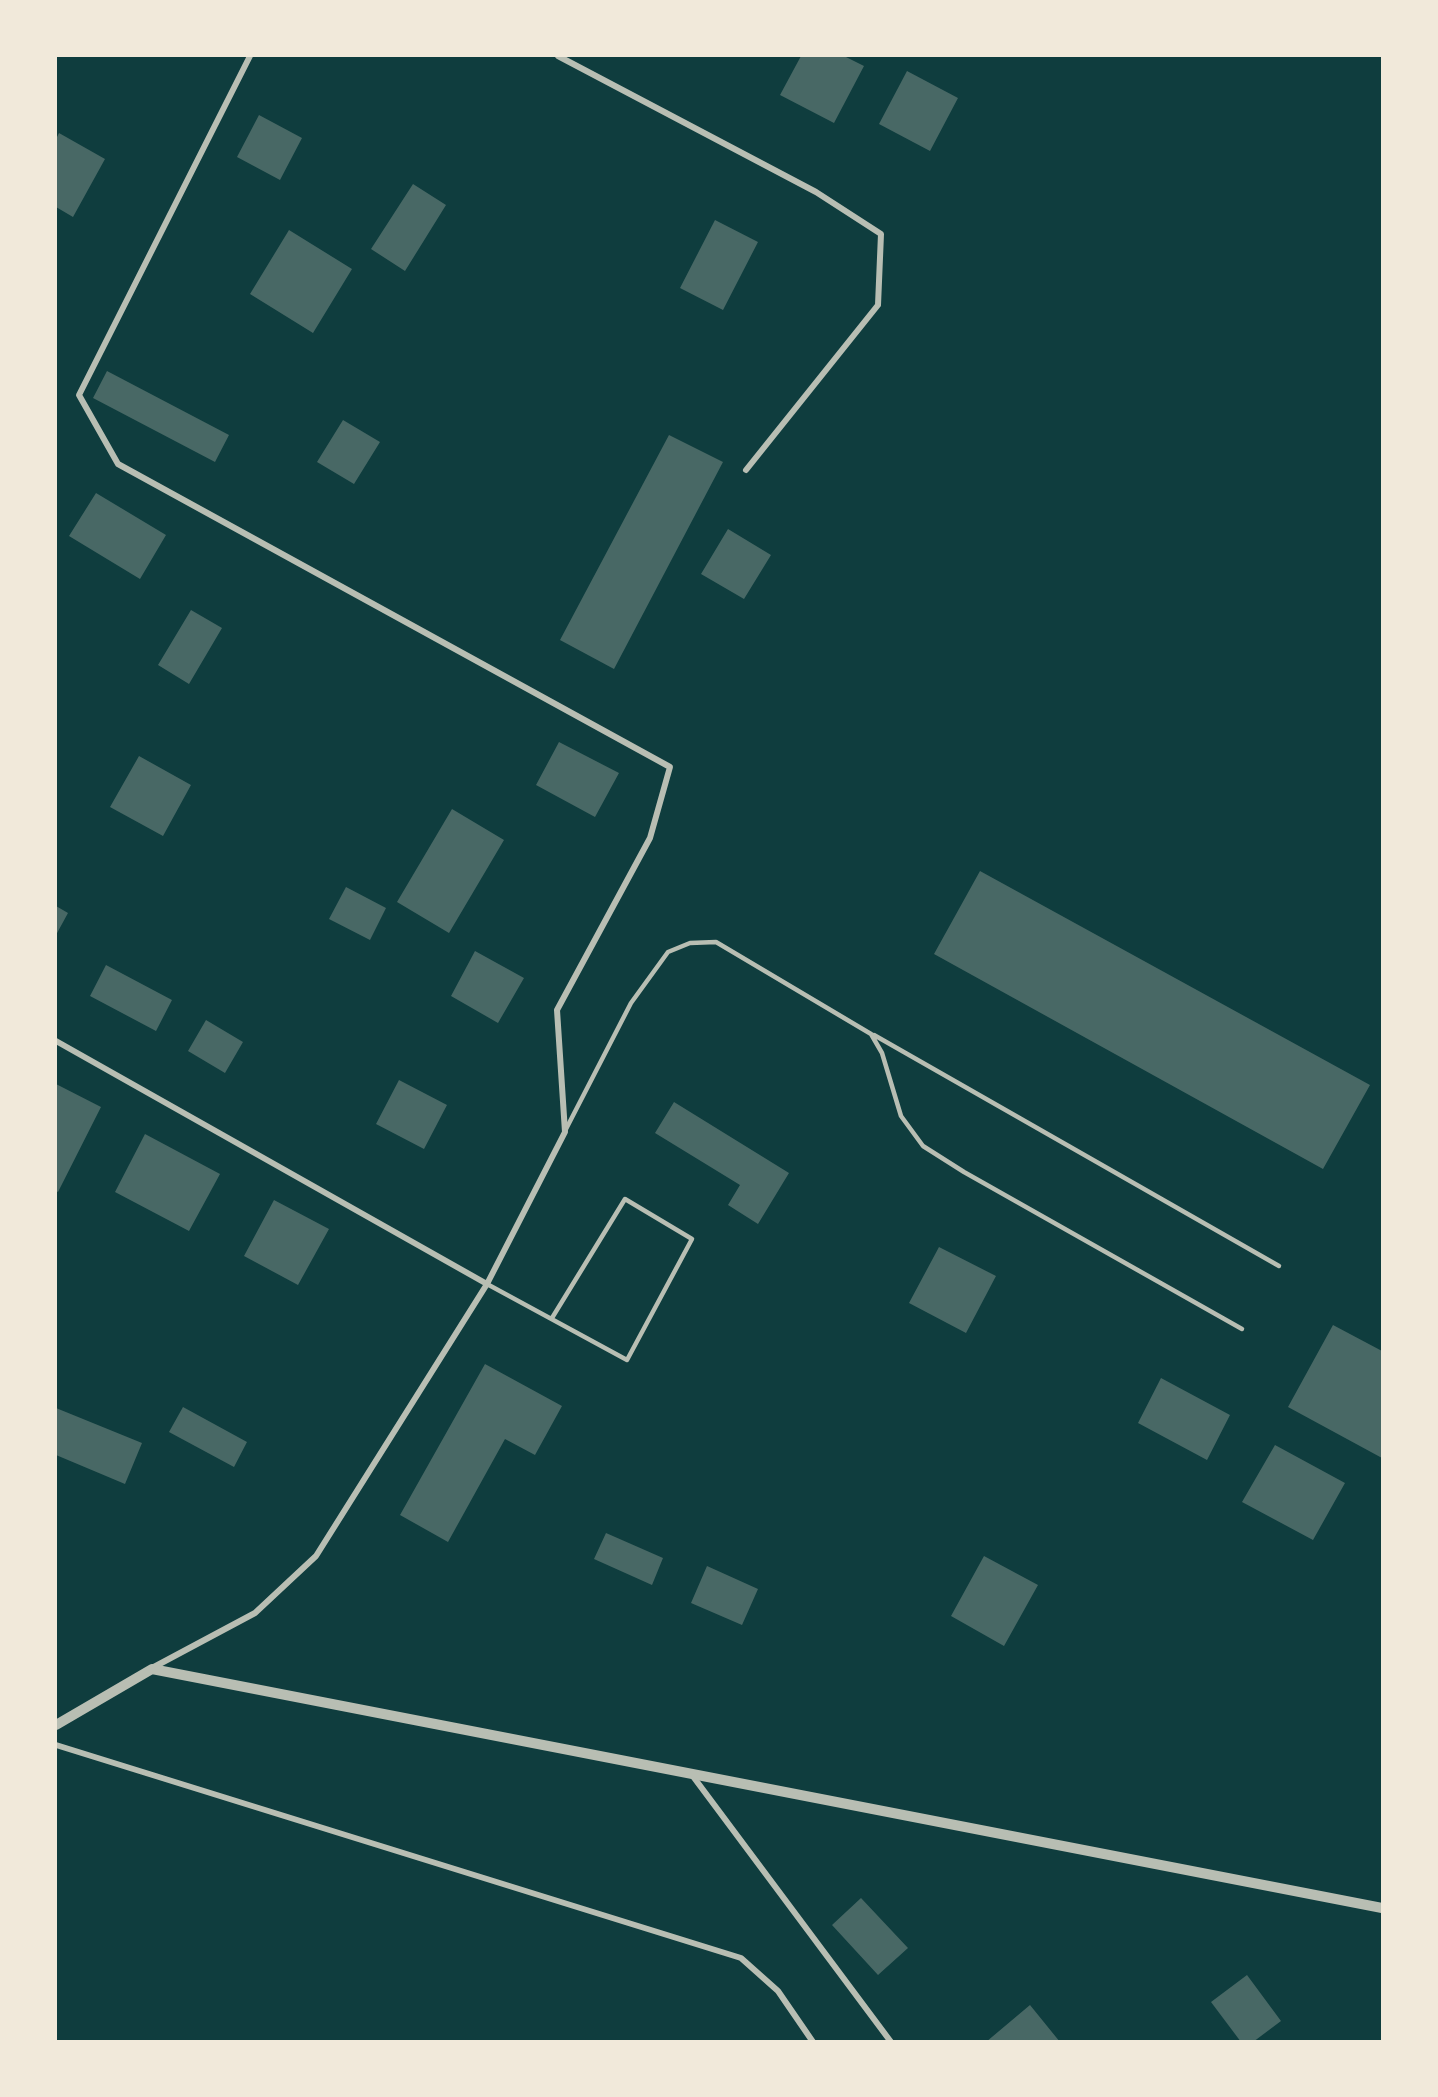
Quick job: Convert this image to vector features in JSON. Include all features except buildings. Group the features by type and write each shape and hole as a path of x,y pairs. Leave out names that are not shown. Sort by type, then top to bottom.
{"street":[{"path":"56,1725 255,1612 316,1556 488,1284 565,1132 557,1010 650,838 670,767 118,464 79,395 250,56"},
{"path":"558,56 816,192 881,234 878,306 746,470"},
{"path":"56,1041 488,1284"},
{"path":"152,1669 1383,1908"},
{"path":"56,1745 741,1958 778,1990 813,2042"},
{"path":"692,1774 891,2042"}],"lane":[{"path":"565,1132 631,1003 668,952 690,943 716,942 871,1034 1279,1266"},
{"path":"871,1034 882,1053 901,1116 923,1146 964,1172 1242,1329"},
{"path":"488,1284 627,1360 692,1239 625,1199 552,1318"}]}
